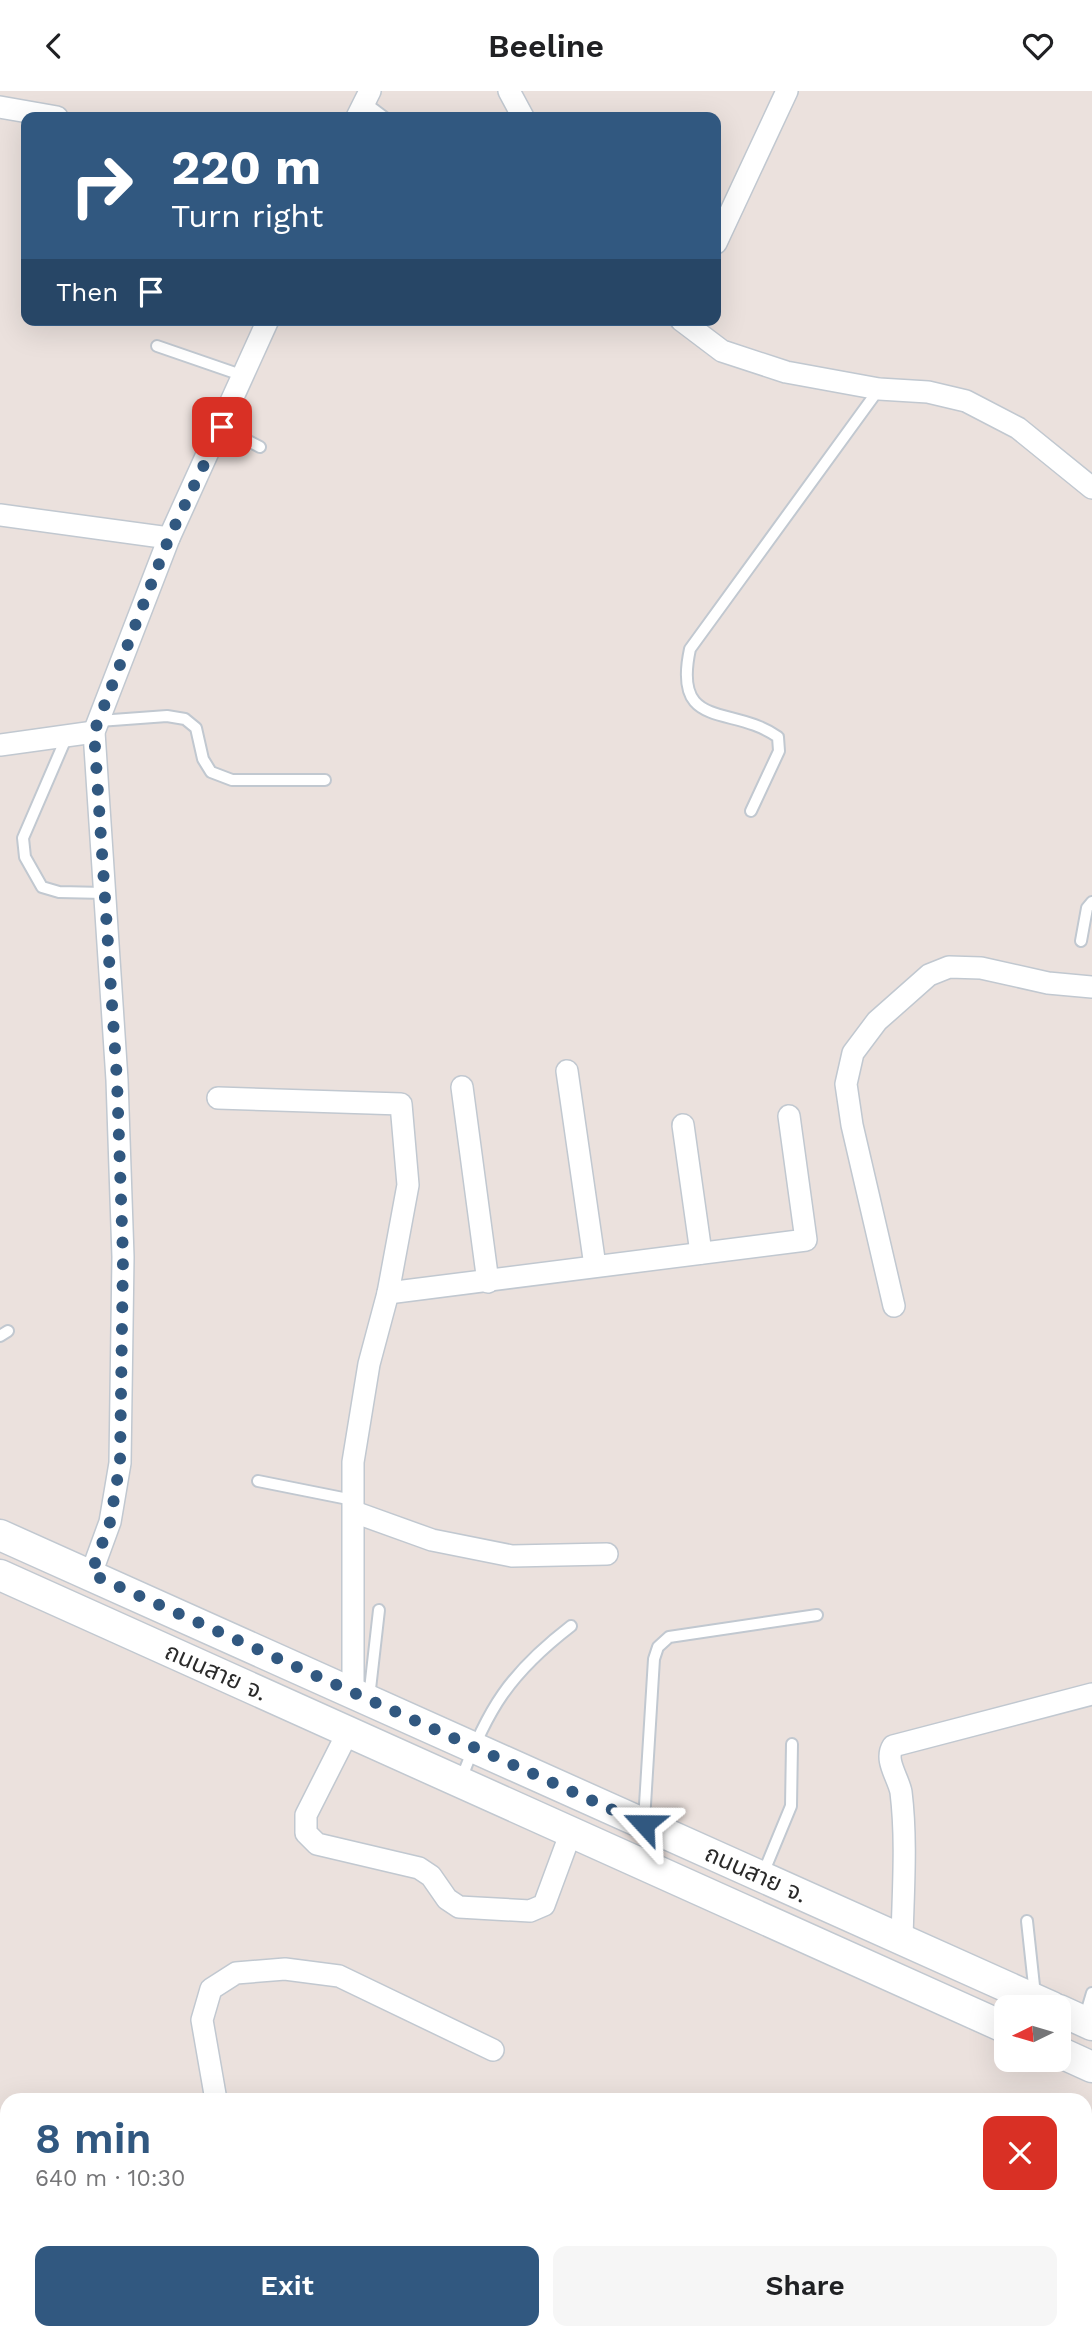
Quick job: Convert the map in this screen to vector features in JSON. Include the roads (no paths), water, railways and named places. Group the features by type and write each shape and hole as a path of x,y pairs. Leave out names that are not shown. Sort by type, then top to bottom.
{"main road":[{"name":"ถนนสาย จ.","path":"0,1535 1024,1995"},
{"name":"ถนนสาย จ.","path":"0,1575 994,2023"},
{"path":"1071,2057 1092,2067"}],"street":[{"path":"509,91 520,112"},
{"path":"721,232 787,91"},
{"path":"0,107 39,112"},
{"path":"91,1574 116,1496 122,1359 117,1080 96,726 169,538 222,427 265,326"},
{"path":"689,326 722,351 786,372 879,389 928,391 966,401 1018,428 1092,488"},
{"path":"0,515 169,538"},
{"path":"0,745 66,736 96,726"},
{"path":"894,1305 852,1125 846,1084 853,1053 877,1021 929,975 949,967 981,968 1048,983 1092,987"},
{"path":"567,1071 595,1266"},
{"path":"462,1087 488,1282"},
{"path":"218,1098 401,1104 408,1185 388,1293 369,1364 353,1462 361,1697"},
{"path":"388,1293 806,1240 789,1117"},
{"path":"683,1125 701,1253"},
{"path":"354,1506 432,1540 512,1556 607,1554"},
{"path":"902,1940 905,1830 900,1788 890,1759 893,1746 1092,1694"},
{"path":"348,1732 306,1815 306,1833 317,1844 419,1868 431,1876 447,1899 459,1907 530,1912 544,1905 571,1832"},
{"path":"215,2093 202,2020 211,1989 236,1973 285,1969 339,1976 493,2050"}],"lane":[{"path":"157,346 244,376"},
{"path":"751,811 779,751 778,737 765,727 704,710 690,697 685,673 690,649 879,389"},
{"path":"222,427 260,447"},
{"path":"96,726 167,716 185,719 196,728 203,759 211,772 232,780 325,780"},
{"path":"66,736 23,838 25,857 42,887 59,892 105,893"},
{"path":"1081,940 1087,908 1092,902"},
{"path":"258,1481 354,1506"},
{"path":"361,1697 379,1610"},
{"path":"644,1824 654,1659 658,1647 669,1637 817,1615"},
{"path":"460,1782 473,1747 500,1694 541,1649 571,1626"},
{"path":"761,1877 790,1806 792,1744"},
{"path":"1027,1921 1057,1995"},
{"path":"1071,2008 1092,1993"}]}
